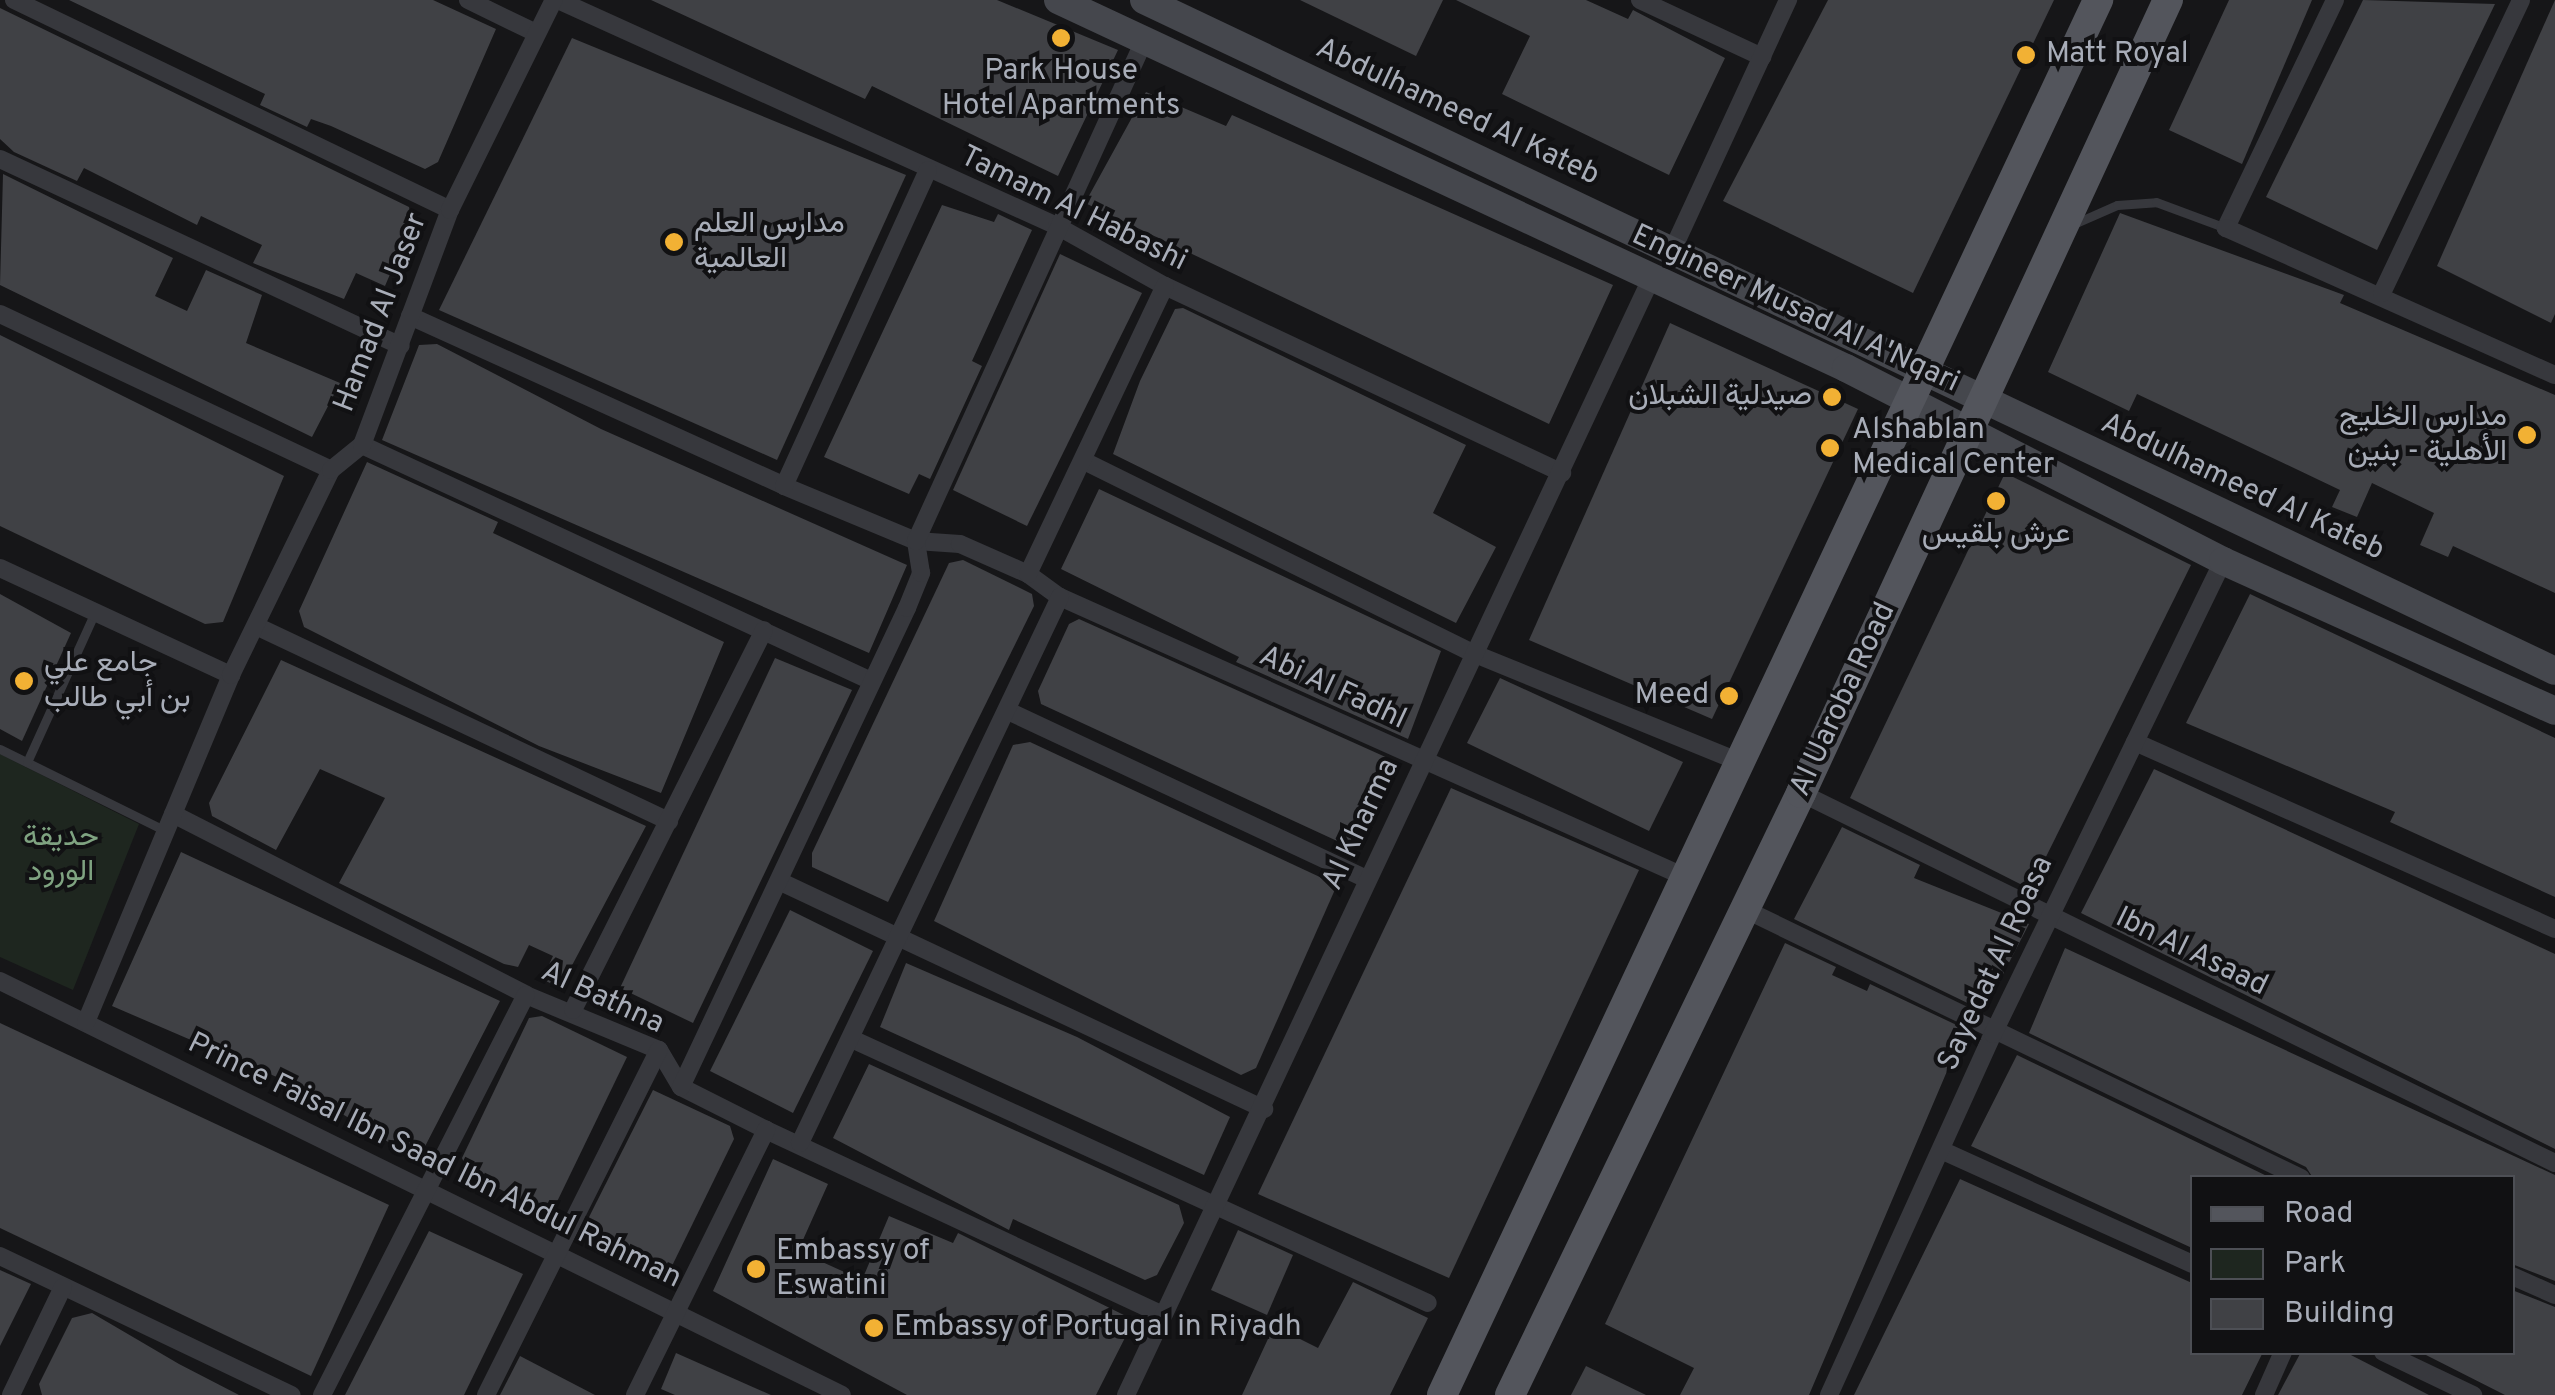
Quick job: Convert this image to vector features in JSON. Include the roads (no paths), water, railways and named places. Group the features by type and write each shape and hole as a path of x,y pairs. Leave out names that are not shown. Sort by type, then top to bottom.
{"main road":[{"path":"1442,1395 2098,0"},
{"name":"Al Uaroba Road","path":"1510,1395 1742,908 1802,793 1981,397 2168,0"}],"street":[{"path":"14,0 450,210"},
{"path":"468,0 536,33"},
{"name":"Hamad Al Jaser","path":"86,1022 230,675 331,470 362,444 450,210 556,0"},
{"name":"Tamam Al Habashi","path":"556,0 1057,226 1165,286 1562,474"},
{"name":"Engineer Musad Al A'Nqari","path":"1058,0 1651,278 1917,385 1968,428 2223,561 2555,710"},
{"path":"1640,0 1762,57"},
{"path":"1672,251 1788,0"},
{"path":"2335,0 2226,228 2382,294 2555,376"},
{"path":"2382,294 2520,0"},
{"name":"Abdulhameed Al Kateb","path":"1152,2 1672,251 1917,385 1981,397 2555,671"},
{"path":"682,1086 782,882 921,573 916,541 1144,41"},
{"path":"0,159 401,346"},
{"path":"784,486 928,170"},
{"name":"Al Kharma","path":"1126,1395 1264,1109 1366,879 1562,474 1651,278"},
{"path":"1028,574 1165,286"},
{"path":"0,314 331,470"},
{"path":"410,316 784,486 916,541"},
{"path":"362,444 871,681"},
{"path":"1084,461 1475,654 1739,762"},
{"name":"Abi Al Fadhl","path":"916,541 960,544 1028,574 1060,597 1685,877"},
{"name":"Sayedat Al Roasa","path":"1829,1395 1992,1034 2223,561"},
{"path":"0,568 230,675"},
{"path":"800,1143 854,1040 1060,597"},
{"path":"256,626 669,821"},
{"path":"573,1010 764,630"},
{"path":"1008,711 1366,879"},
{"path":"2136,742 2555,929"},
{"name":"Ibn Al Asaad","path":"1802,793 2555,1164"},
{"name":"Al Bathna","path":"170,823 526,995 573,1010 659,1050 682,1086 766,1130 1162,1315"},
{"path":"782,882 1264,1109"},
{"path":"1742,908 1992,1034 2296,1175"},
{"name":"Prince Faisal Ibn Saad Ibn Abdul Rahman","path":"0,981 425,1188 552,1258 675,1312 842,1395"},
{"path":"322,1395 526,995"},
{"path":"854,1040 1428,1303"},
{"path":"486,1395 659,1050"},
{"path":"636,1395 766,1130"},
{"path":"1941,1150 2190,1263"},
{"path":"0,1256 292,1395"},
{"path":"2515,1277 2555,1295"},
{"path":"11,1395 63,1287"},
{"path":"2264,1395 2282,1355"},
{"path":"2389,1355 2473,1395"}],"lane":[{"path":"2054,240 2098,211 2136,202 2176,205 2226,228"},
{"path":"27,762 94,614"},
{"path":"0,749 170,823"}],"place":[{"name":"Park House Hotel Apartments","path":"1061,38"},
{"name":"Matt Royal","path":"2026,55"},
{"name":"مدارس العلم العالمية","path":"674,242"},
{"name":"صيدلية الشبلان","path":"1832,397"},
{"name":"مدارس الخليج الأهلية - بنين","path":"2527,435"},
{"name":"Alshablan Medical Center","path":"1830,448"},
{"name":"عرش بلقيس","path":"1996,501"},
{"name":"جامع علي بن أبي طالب","path":"24,681"},
{"name":"Meed","path":"1729,696"},
{"name":"Embassy of Eswatini","path":"756,1269"},
{"name":"Embassy of Portugal in Riyadh","path":"874,1328"}],"park label":[{"name":"حديقة الورود","path":"61,855"}]}
